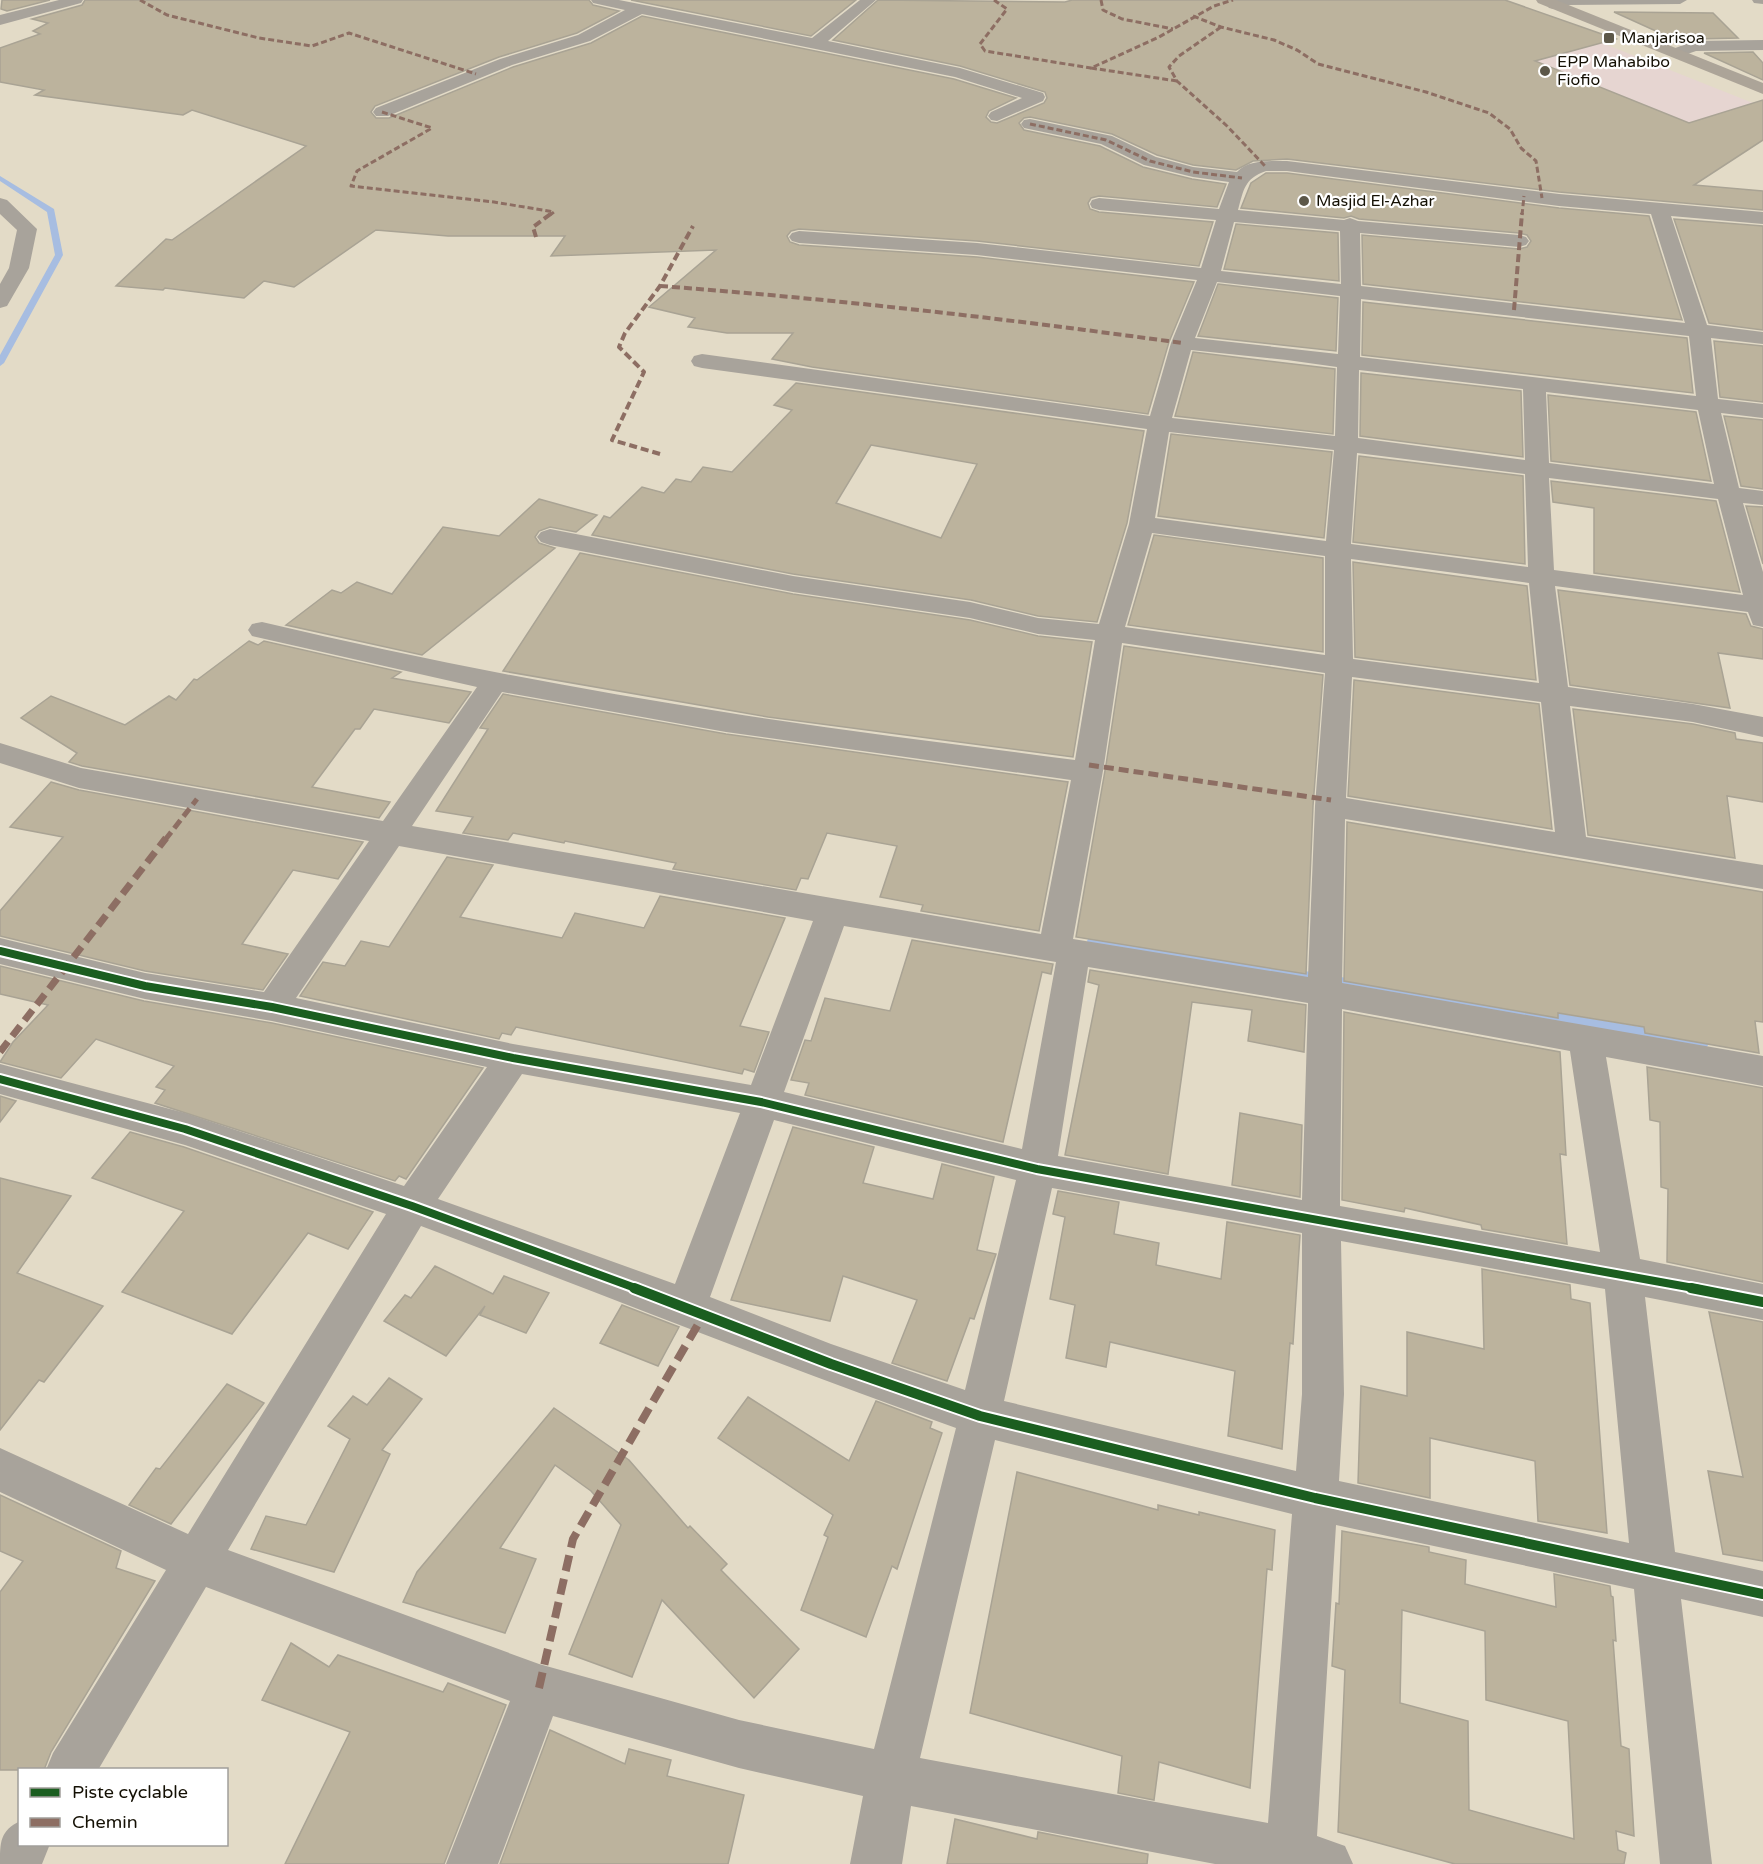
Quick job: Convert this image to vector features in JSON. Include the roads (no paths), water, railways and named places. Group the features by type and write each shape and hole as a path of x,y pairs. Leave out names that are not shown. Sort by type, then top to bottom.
{"main road":[{"path":"1549,2 1763,89"}],"street":[{"path":"0,20 76,0"},
{"path":"598,0 960,73 1037,97 997,116"},
{"path":"382,112 506,62 584,38 664,0"},
{"path":"816,43 869,0"},
{"path":"1549,2 1680,0"},
{"path":"1676,53 1694,46 1763,45"},
{"path":"1030,124 1106,140 1150,161 1184,170 1242,178"},
{"path":"876,1864 891,1777 980,1416 1037,1169 1088,772 1110,633 1142,524 1160,424 1182,343 1209,276 1235,187 1246,172 1265,166 1287,166 1559,200 1763,218"},
{"path":"0,204 27,229 19,268 0,302"},
{"path":"1099,204 1350,224 1519,241"},
{"path":"1142,524 1541,576 1762,610 1728,493 1708,406 1699,332 1659,208"},
{"path":"0,1470 197,1561 539,1688 739,1744 1302,1860 1315,1498 1323,1394 1321,1219 1325,993 1330,806 1338,666 1338,551 1346,444 1351,290 1350,224"},
{"path":"799,237 977,249 1763,338"},
{"path":"1182,343 1287,352 1347,362 1763,411"},
{"path":"702,361 1160,424 1346,444 1763,498"},
{"path":"1534,384 1541,576 1572,848"},
{"path":"550,537 793,584 970,610 1038,626 1110,633 1554,696 1694,713 1763,727"},
{"path":"262,630 495,681 676,714 1088,772"},
{"path":"272,1007 495,681"},
{"path":"0,753 79,778 833,912 1064,952 1325,993 1763,1071"},
{"path":"1330,806 1572,848 1763,877"},
{"path":"686,1307 833,912"},
{"path":"0,951 145,986 272,1007 513,1058 761,1102 1037,1169 1623,1274 1763,1302"},
{"path":"1586,1040 1623,1274 1686,1864"},
{"path":"71,1768 412,1206 513,1058"},
{"path":"0,1079 185,1129 412,1206 686,1307 831,1364 980,1416 1315,1498 1763,1594"},
{"path":"472,1864 539,1688"},
{"path":"13,1864 24,1846"}],"waterway":[{"path":"0,178 51,211 59,255 0,363"},
{"path":"1094,941 1702,1043"}],"place":[{"name":"Manjarisoa","path":"1609,38"},
{"name":"EPP Mahabibo Fiofio","path":"1545,71"},
{"name":"Masjid El-Azhar","path":"1304,201"}]}
